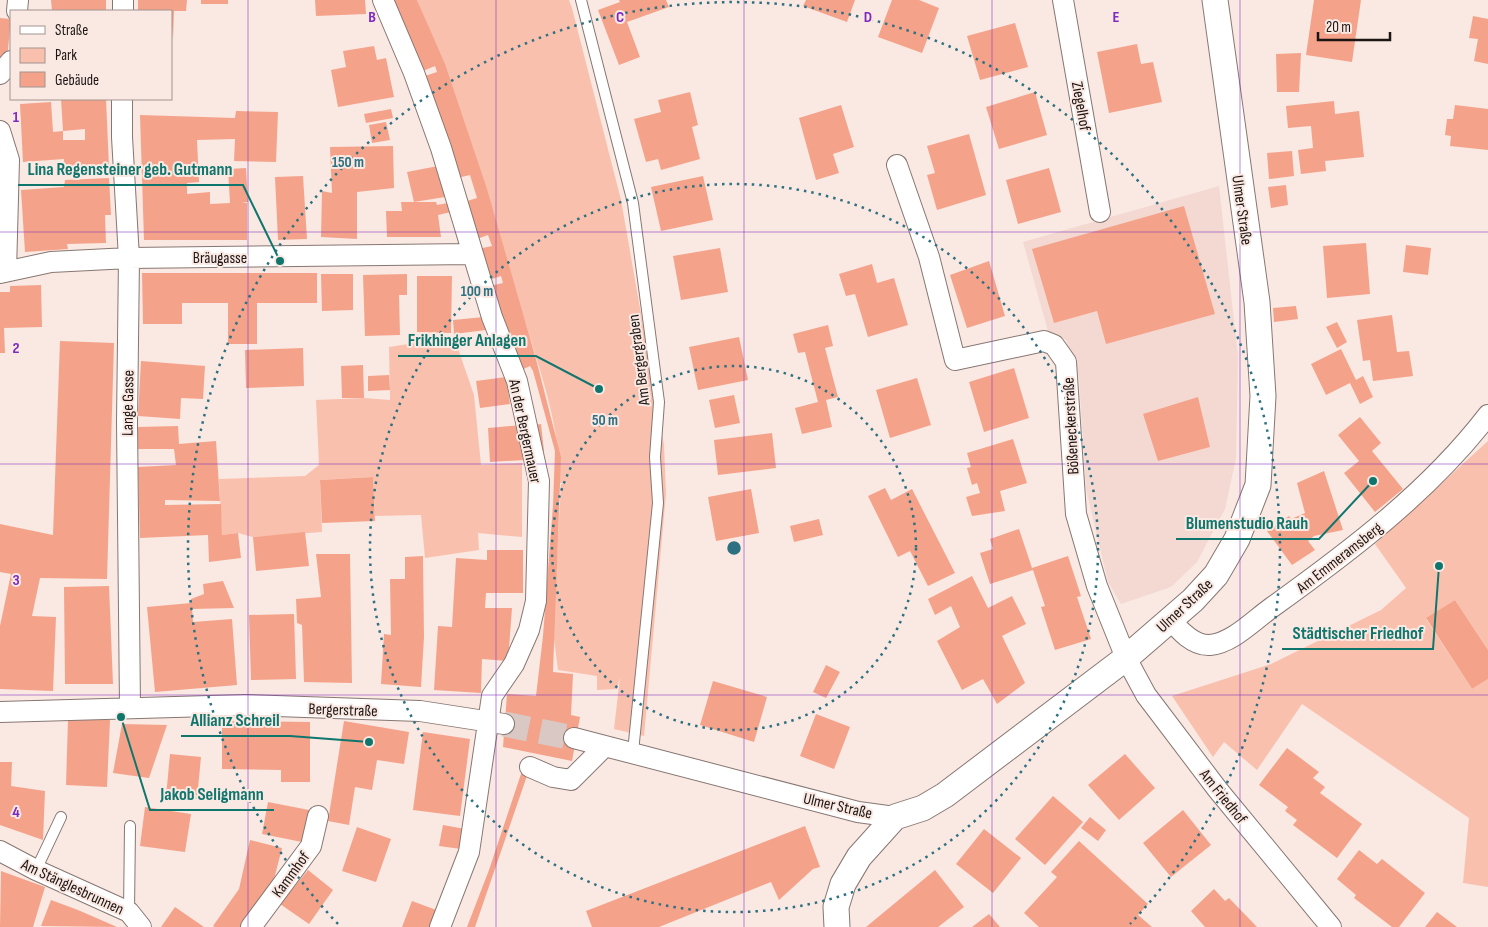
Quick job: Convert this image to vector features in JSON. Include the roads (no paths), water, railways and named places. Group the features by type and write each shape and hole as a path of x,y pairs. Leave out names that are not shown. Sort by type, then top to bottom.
{"street":[{"name":"An der Bergermauer","path":"383,0 414,73 441,148 471,254 492,317 517,381 539,481 536,601 529,630 514,664 492,696 496,722 469,852 440,927"},
{"name":"Ziegelhof","path":"1063,0 1100,212"},
{"name":"Ulmer Straße","path":"633,752 858,812 894,817 923,808 945,795 1126,658 1193,600 1216,575 1237,539 1258,485 1263,396 1257,302 1215,0"},
{"path":"0,74 10,62"},
{"name":"Lange Gasse","path":"122,100 122,137 129,258 126,431 130,706"},
{"path":"0,131 8,160 3,273"},
{"name":"Bößeneckerstraße","path":"897,165 928,257 955,360 1044,341 1054,345 1066,362 1076,514 1097,586 1126,658"},
{"name":"Bräugasse","path":"3,273 51,262 129,258 471,254"},
{"name":"Am Emmeramsberg","path":"1170,619 1192,640 1208,646 1226,641 1309,581 1390,518 1439,470 1488,414"},
{"name":"Am Friedhof","path":"1126,658 1146,695 1218,790 1331,927"},
{"name":"Bergerstraße","path":"0,712 130,706 245,705 420,711 496,722"},
{"path":"574,738 604,747 633,752"},
{"path":"530,767 553,777 571,780 604,747"},
{"name":"Kammhof","path":"251,927 310,846 318,816"},
{"path":"837,927 836,907 843,884 859,857 894,817"},
{"name":"Am Stänglesbrunnen","path":"0,850 135,919"}],"lane":[{"name":"Am Bergergraben","path":"581,0 633,203 659,402 658,440 655,457 658,503 633,752"},
{"path":"36,870 61,817"},
{"path":"130,826 135,919"}],"tunnel":[{"path":"504,724 574,738"}],"place":[{"name":"Lina Regensteiner geb. Gutmann","path":"280,261"},
{"name":"Frikhinger Anlagen","path":"599,389"},
{"name":"Blumenstudio Rauh","path":"1373,481"},
{"name":"Städtischer Friedhof","path":"1439,566"},
{"name":"Jakob Seligmann","path":"121,717"},
{"name":"Allianz Schreil","path":"369,742"}]}
